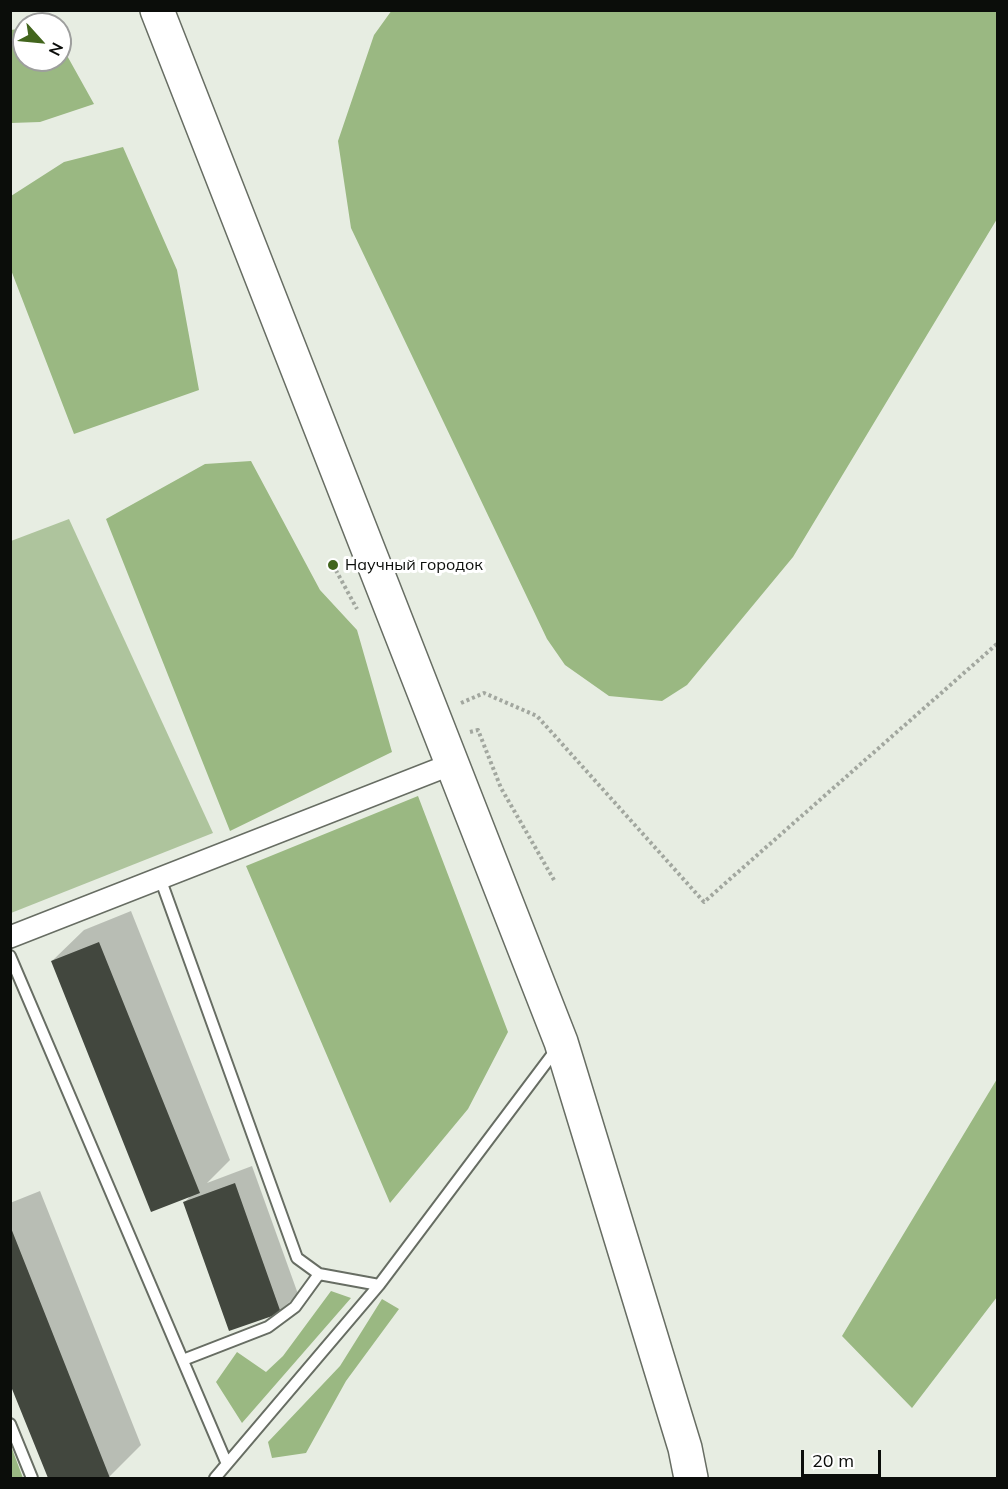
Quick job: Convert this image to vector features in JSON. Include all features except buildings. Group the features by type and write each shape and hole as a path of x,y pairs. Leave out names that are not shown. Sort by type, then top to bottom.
{"main road":[{"path":"157,10 561,1042 685,1448 691,1479"}],"street":[{"path":"10,937 453,764"}],"lane":[{"path":"160,878 297,1258 319,1274 379,1285"},
{"path":"10,956 227,1464"},
{"path":"215,1479 379,1285 561,1042"},
{"path":"183,1360 268,1328 295,1307 319,1274"},
{"path":"10,1424 32,1479"}],"path":[{"path":"434,715 484,693 537,716 704,902 998,643"},
{"path":"478,730 501,788 554,880"}],"green space":[{"path":"392,10 997,11 997,219 793,557 687,685 662,701 609,696 565,665 547,639 351,228 338,141 374,35"},
{"path":"11,30 12,72 72,72 72,65 94,104 40,122 11,123"},
{"path":"123,147 177,270 199,390 74,434 11,270 11,196 64,162"},
{"path":"251,461 320,590 357,630 392,752 230,831 106,519 205,464"},
{"path":"69,519 213,833 11,913 11,541"},
{"path":"418,796 508,1032 468,1109 390,1203 246,866"},
{"path":"997,1079 997,1297 912,1408 842,1336"},
{"path":"331,1291 351,1298 242,1423 216,1382 237,1352 266,1372 283,1356"},
{"path":"382,1299 399,1309 346,1381 306,1453 272,1458 268,1442 340,1366"},
{"path":"11,1446 23,1478 11,1478"}],"place":[{"name":"Научный городок","path":"333,565"}]}
